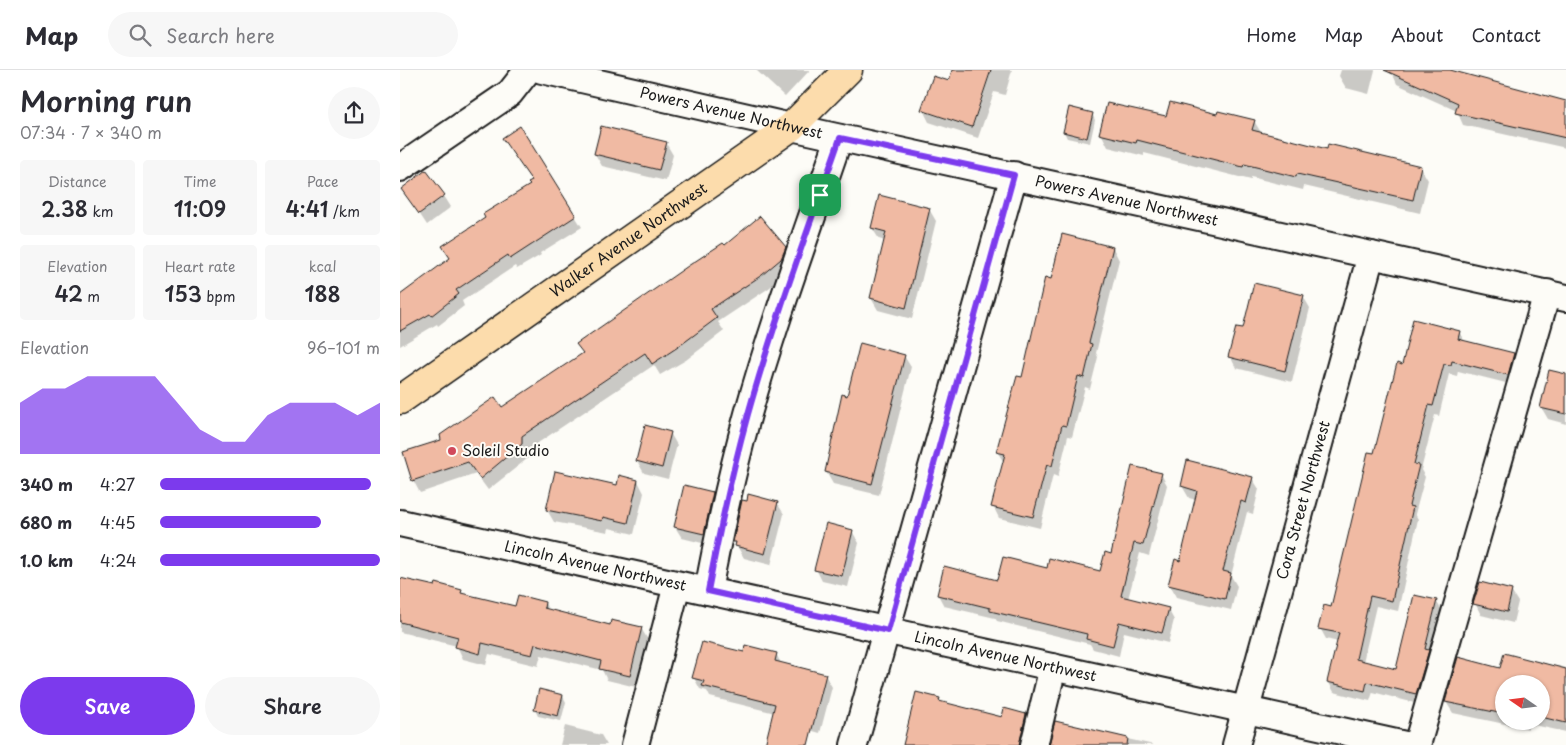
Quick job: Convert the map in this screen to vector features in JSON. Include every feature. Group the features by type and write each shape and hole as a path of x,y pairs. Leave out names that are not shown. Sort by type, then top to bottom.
{"main road":[{"name":"Walker Avenue Northwest","path":"400,400 791,128 848,70"}],"street":[{"path":"400,168 510,93 528,70"},
{"name":"Powers Avenue Northwest","path":"542,70 611,78 791,128 1014,175 1556,295"},
{"path":"708,591 718,536 748,415 780,310 840,138"},
{"path":"854,745 888,631 1014,175"},
{"name":"Cora Street Northwest","path":"1236,745 1371,255"},
{"path":"1416,745 1556,295"},
{"name":"Lincoln Avenue Northwest","path":"400,524 1405,745"},
{"path":"635,745 677,585"},
{"path":"1034,745 1053,667"}],"building":[{"path":"952,70 991,70 972,127 921,110 933,76 949,81"},
{"path":"1384,70 1450,70 1566,101 1566,138 1455,113 1458,103"},
{"path":"1170,102 1217,114 1218,111 1255,120 1252,130 1327,149 1328,144 1421,166 1413,200 1297,174 1296,177 1244,164 1243,167 1137,140 1136,143 1099,134 1107,103 1166,116"},
{"path":"1069,107 1093,113 1087,138 1063,132"},
{"path":"520,126 576,216 510,259 508,255 456,290 459,294 431,316 430,314 400,331 400,295 450,258 442,246 485,218 483,214 530,185 528,183 532,181 502,138"},
{"path":"601,126 667,142 659,170 594,154"},
{"path":"426,170 445,195 419,214 401,189"},
{"path":"879,195 930,208 906,308 870,298 886,232 871,228"},
{"path":"760,216 786,247 781,259 762,275 711,309 717,318 652,364 645,353 522,436 522,444 480,479 468,462 412,481 403,452 441,440 440,435 495,397 502,407 583,353 576,344 688,266 723,243 725,245"},
{"path":"1062,234 1113,247 1089,343 1092,344 1084,378 1078,376 1066,426 1062,425 1052,466 1047,464 1033,517 991,507 1005,454 996,452 1017,376 1022,377 1045,277 1051,279"},
{"path":"1254,283 1304,295 1285,371 1228,357 1236,327 1243,328"},
{"path":"1413,319 1460,331 1458,339 1514,353 1508,375 1452,361 1451,365 1444,364 1433,406 1429,405 1414,464 1419,465 1409,506 1413,507 1392,601 1370,596 1356,659 1396,669 1414,595 1437,600 1425,649 1429,650 1416,694 1367,682 1365,691 1327,682 1339,633 1318,629 1324,605 1331,607 1368,452 1374,453 1397,363 1402,365"},
{"path":"860,343 905,355 872,484 825,472 842,394 847,396"},
{"path":"1549,370 1566,374 1566,414 1540,408"},
{"path":"645,425 671,432 662,468 636,461"},
{"path":"1187,460 1253,477 1246,503 1241,501 1223,571 1231,573 1225,599 1168,585 1175,559 1180,561 1197,491 1181,486"},
{"path":"1132,466 1162,473 1143,545 1134,543 1121,596 1169,608 1162,633 1119,622 1113,646 1086,639 1087,634 990,611 990,608 937,595 944,566 997,580 1003,557 1047,568 1049,558 1100,571 1105,552 1111,554"},
{"path":"555,471 617,485 619,475 638,480 628,523 603,517 602,521 546,510"},
{"path":"684,485 713,492 704,534 674,527"},
{"path":"748,494 778,502 765,554 735,546 736,542 733,542 742,500 747,501"},
{"path":"826,523 853,530 842,576 814,570"},
{"path":"400,578 435,586 436,583 462,590 461,593 515,606 518,595 545,602 544,608 610,625 611,620 642,627 630,676 599,669 601,661 535,644 532,655 482,643 480,654 455,647 458,637 400,622"},
{"path":"1480,582 1512,590 1507,612 1473,604"},
{"path":"702,642 744,652 745,645 777,653 775,661 826,674 808,745 765,745 775,704 702,686 704,681 692,678"},
{"path":"1504,653 1566,669 1566,723 1550,719 1550,675 1495,675 1495,712 1445,702 1458,657 1500,668"},
{"path":"539,689 563,695 558,716 534,710"},
{"path":"916,692 940,698 939,701 1002,717 1004,708 1026,714 1019,745 903,745"},
{"path":"1055,721 1128,738 1127,745 1049,745"}],"place":[{"name":"Soleil Studio","path":"452,451"}],"route":[{"path":"840,138 1014,175 888,631 708,591 718,536 748,415 780,310 820,195 840,138"}]}
